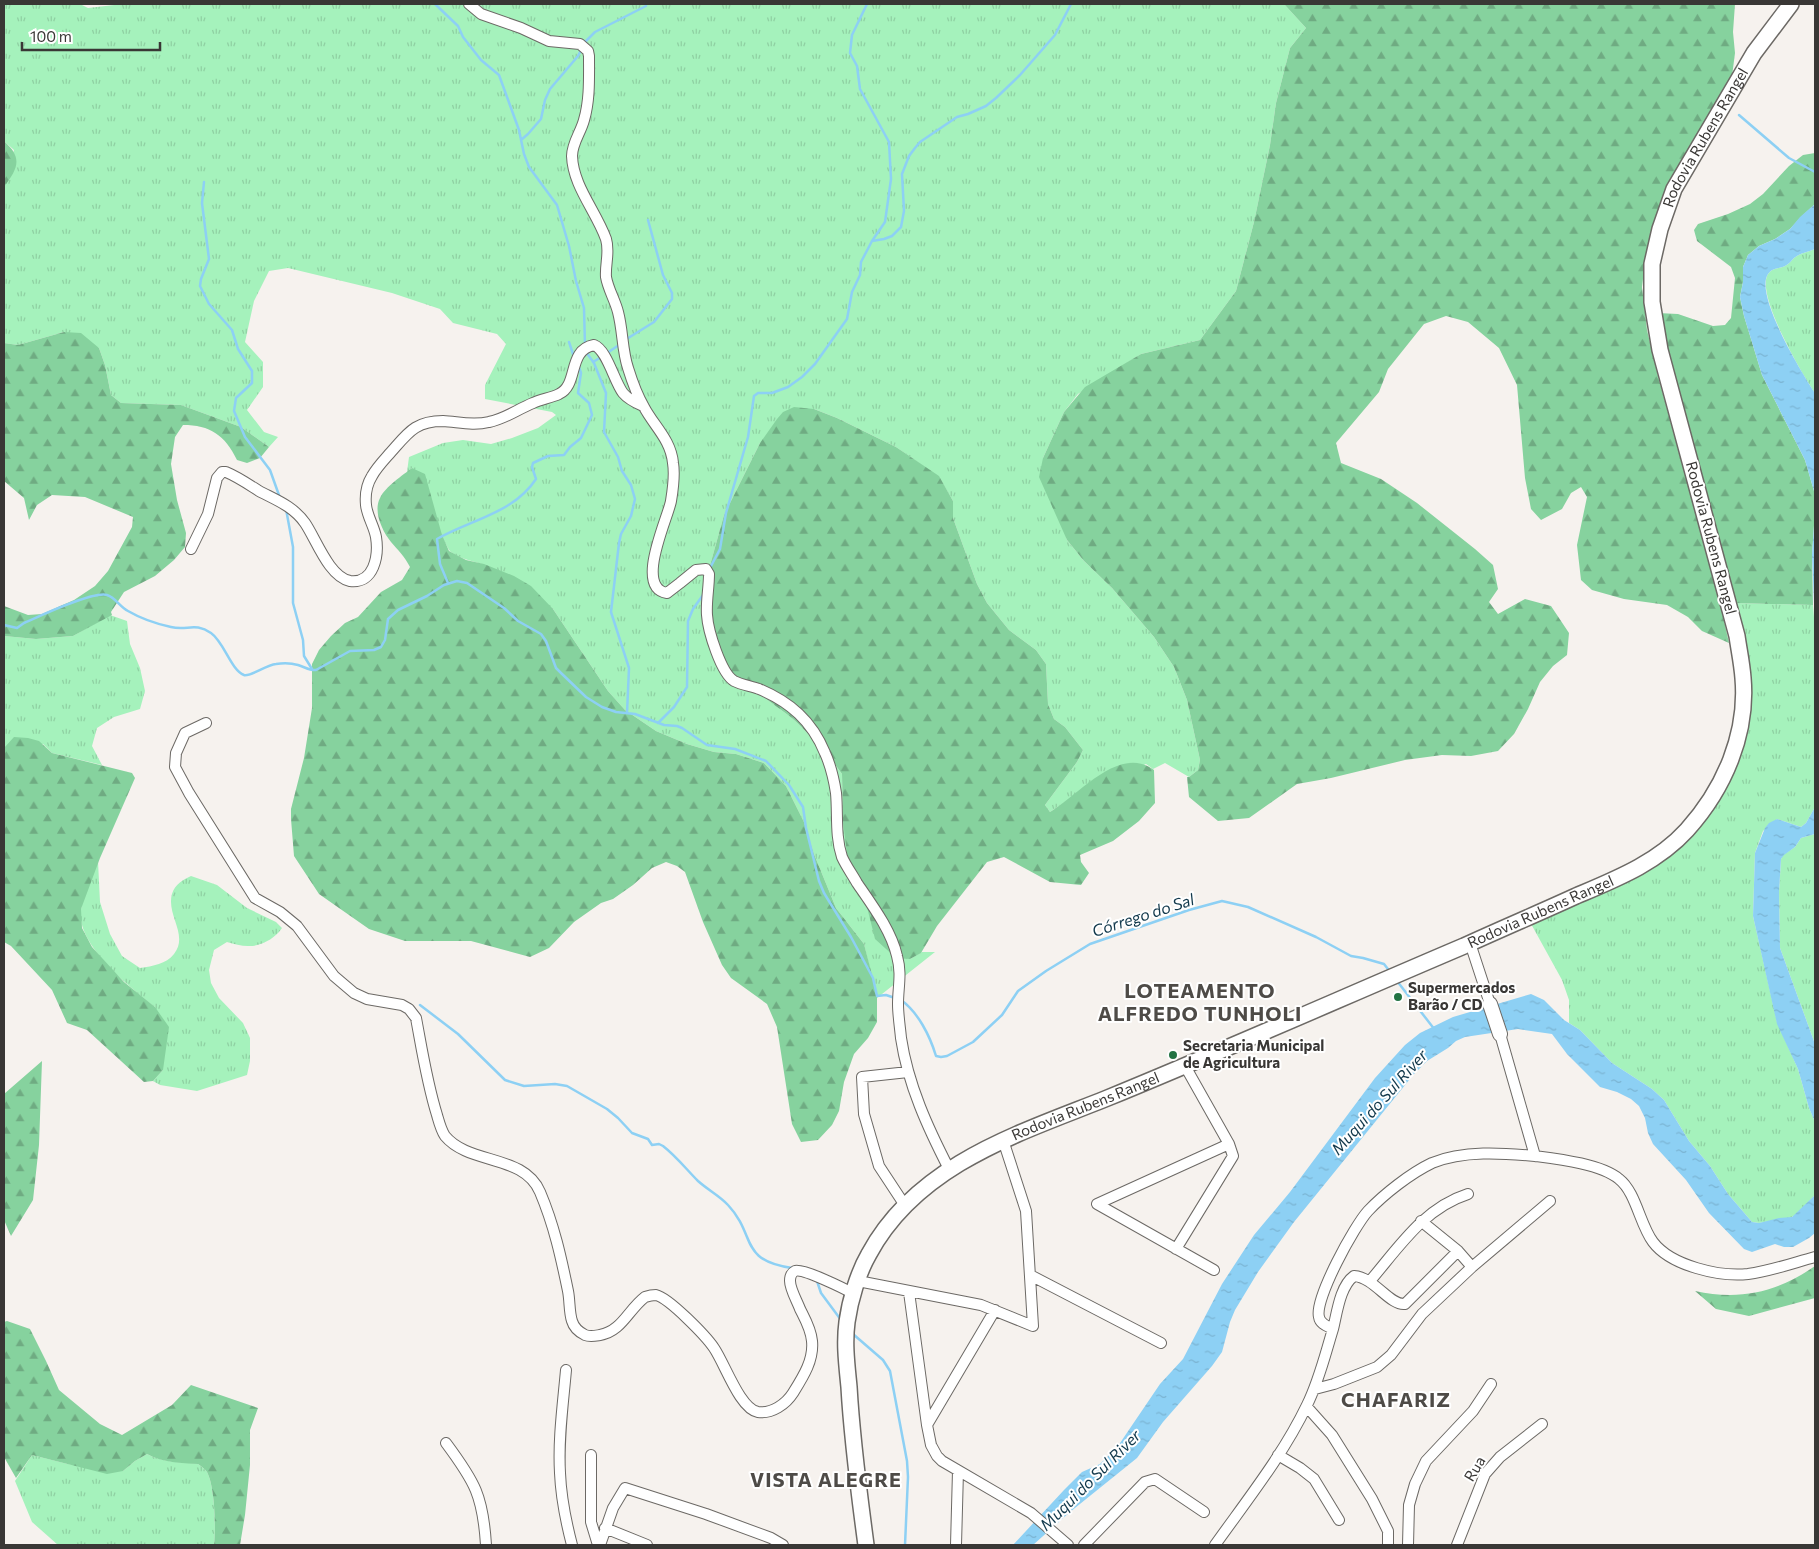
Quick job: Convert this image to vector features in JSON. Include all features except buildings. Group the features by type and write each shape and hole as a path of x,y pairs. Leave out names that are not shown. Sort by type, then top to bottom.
{"main road":[{"name":"Rodovia Rubens Rangel","path":"866,1545 851,1432 846,1343 847,1322 856,1287 869,1253 890,1221 904,1204 949,1169 1003,1140 1185,1066 1620,877 1665,850 1685,833 1700,815 1721,783 1736,744 1743,711 1744,680 1737,636 1660,350 1652,302 1652,264 1660,229 1674,189 1754,53 1790,4"}],"street":[{"path":"468,4 482,14 521,28 549,41 580,44 588,51 587,107 582,127 574,145 572,158 580,187 599,222 606,241 607,284 618,312 628,367 643,406 670,448 673,463 670,502 654,553 655,585 663,592 667,592 696,570 706,569 709,574 706,602 707,618 715,647 726,673 733,680 758,688 796,710 808,722 826,754 836,791 837,827 842,856 885,928 897,954 900,973 898,1004 901,1039 908,1072 929,1130 949,1169"},
{"path":"191,549 210,508 217,478 222,472 226,472 288,505 303,520 333,571 343,579 362,580 371,571 377,547 376,537 366,506 367,487 375,471 411,429 422,424 441,421 466,424 487,423 504,418 535,402 558,395 569,384 579,354 594,345 602,350 622,391 634,402 643,406"},
{"path":"206,723 185,733 176,753 175,767 254,898 280,912 297,926 334,976 354,993 367,999 402,1005 413,1013 416,1018 425,1071 444,1134 451,1141 466,1150 518,1168 537,1184 555,1230 572,1321 580,1332 593,1337 611,1332 645,1297 655,1295 661,1297 681,1312 713,1346 745,1403 757,1412 766,1412 790,1398 810,1361 812,1340 810,1330 790,1283 791,1274 794,1271 856,1287 910,1292 980,1305 1033,1326 1026,1211 1003,1140"},
{"path":"1470,943 1500,1034 1535,1156"},
{"path":"1176,1249 1233,1156 1229,1144 1185,1066"},
{"path":"904,1204 879,1166 864,1114 862,1077 908,1072"},
{"path":"1214,1270 1097,1204 1229,1144"},
{"path":"1332,1329 1322,1324 1318,1317 1320,1304 1326,1285 1356,1226 1382,1197 1411,1176 1433,1163 1462,1155 1510,1154 1535,1156 1564,1160 1605,1171 1625,1184 1653,1242 1676,1260 1695,1268 1730,1275 1749,1274 1815,1257"},
{"path":"1370,1281 1421,1221 1442,1205 1468,1194"},
{"path":"1315,1389 1334,1384 1377,1367 1391,1355 1422,1314 1472,1267 1550,1201"},
{"path":"1421,1221 1458,1252 1472,1267"},
{"path":"1215,1545 1278,1455 1307,1407 1315,1389 1348,1280 1354,1276 1370,1281 1395,1302 1400,1305 1405,1304 1458,1252"},
{"path":"1030,1275 1161,1343"},
{"path":"910,1292 930,1444 936,1456 958,1471 1031,1513 1067,1545"},
{"path":"927,1425 995,1310"},
{"path":"566,1370 560,1445 560,1473 572,1545"},
{"path":"1408,1545 1409,1504 1415,1484 1426,1460 1473,1411 1491,1384"},
{"path":"1307,1407 1332,1435 1372,1499 1388,1531 1388,1545"},
{"name":"Rua","path":"1457,1545 1485,1474 1500,1457 1542,1424"},
{"path":"446,1443 469,1474 479,1495 483,1511 486,1545"},
{"path":"591,1455 591,1522 599,1545"},
{"path":"1278,1455 1314,1479 1340,1520"},
{"path":"956,1545 958,1471"},
{"path":"1084,1545 1146,1482 1155,1479 1204,1512"},
{"path":"599,1545 613,1508 625,1488 714,1517 771,1538 783,1545"},
{"path":"605,1528 647,1545"}],"green space":[{"path":"4,4 80,4 88,8 123,4 1284,4 1306,28 1290,48 1276,103 1270,145 1254,222 1236,291 1200,340 1141,354 1078,394 1064,412 1043,458 1067,540 1154,637 1174,667 1187,700 1200,760 1198,770 1189,777 1165,763 1153,769 1146,764 1068,800 1050,812 1045,805 1077,762 1083,750 1065,727 1054,719 1048,704 1046,664 1036,650 1009,630 987,603 977,584 953,518 953,501 939,477 896,447 837,418 814,409 760,443 724,515 704,587 758,693 792,718 824,749 842,774 843,821 910,959 922,952 935,952 877,998 864,944 836,908 814,854 804,822 786,786 764,763 736,754 714,752 687,744 656,731 625,710 608,691 553,609 491,568 460,557 448,548 412,468 407,472 409,457 443,443 463,440 491,444 512,438 538,428 556,415 552,412 485,399 485,385 506,344 497,334 453,323 440,309 392,293 288,268 269,271 254,301 245,342 263,362 263,387 247,410 264,432 278,437 269,447 241,427 181,405 121,403 111,395 105,365 99,348 64,332 18,345 4,343 4,187 14,150 4,141"},
{"path":"1284,4 1735,4 1733,32 1735,53 1731,84 1655,225 1645,263 1642,287 1647,330 1658,376 1721,607 1729,643 1702,631 1688,617 1667,605 1624,599 1592,590 1581,580 1577,545 1587,497 1581,487 1571,493 1562,509 1541,520 1531,509 1525,478 1517,385 1499,348 1468,322 1446,316 1424,324 1388,369 1379,392 1336,443 1341,463 1381,479 1417,503 1493,565 1498,589 1489,602 1498,614 1525,599 1551,606 1569,633 1567,655 1553,666 1540,682 1514,734 1498,751 1471,756 1442,755 1405,760 1331,778 1297,784 1249,818 1218,821 1189,797 1187,777 1198,770 1200,760 1187,700 1174,667 1154,637 1067,540 1039,477 1043,458 1064,412 1085,387 1141,354 1200,340 1236,291 1254,222 1270,145 1276,103 1290,48 1306,28"},
{"path":"4,141 14,153 16,163 13,174 4,187"},
{"path":"1815,153 1815,204 1790,229 1775,239 1759,246 1748,255 1743,267 1740,297 1762,375 1805,460 1814,491 1813,605 1734,603 1713,529 1658,313 1678,314 1713,326 1725,325 1731,318 1735,278 1731,267 1697,241 1694,230 1698,224 1750,204 1803,155"},
{"path":"1815,249 1815,393 1782,334 1768,298 1766,284 1768,274 1772,270 1785,266 1796,256"},
{"path":"64,332 81,333 99,348 105,365 111,395 121,403 181,405 241,427 269,447 260,458 247,463 237,460 227,444 216,433 193,425 183,425 175,437 171,464 177,500 186,533 185,547 174,560 155,576 124,592 111,612 112,615 73,636 36,639 4,636 4,606 28,615 42,614 74,600 95,586 108,571 132,527 133,517 85,497 52,495 37,505 29,520 24,498 4,481 4,343 18,345"},
{"path":"794,407 814,409 837,418 896,447 939,476 953,501 953,518 977,584 987,603 1009,630 1036,650 1046,664 1048,704 1054,719 1065,727 1083,750 1077,762 1045,805 1050,812 1099,775 1113,768 1127,763 1141,764 1154,770 1155,803 1139,821 1113,841 1080,855 1081,862 1089,873 1081,885 1050,882 1004,857 987,862 937,926 921,953 910,959 896,958 875,939 865,899 849,871 843,821 842,774 824,749 792,718 758,693 725,679 704,587 724,515 760,443 783,412"},
{"path":"412,468 425,474 442,535 449,551 466,560 484,564 514,576 531,586 553,609 608,691 625,710 656,731 687,744 714,752 736,754 764,763 786,786 804,822 814,854 836,908 864,944 877,994 877,1022 868,1038 854,1054 844,1082 839,1111 832,1125 818,1140 801,1142 792,1124 777,1027 767,1004 731,978 722,965 703,922 685,872 677,866 666,862 652,868 613,899 601,903 574,922 549,948 530,957 471,941 405,941 369,929 319,894 294,856 291,809 304,758 312,708 312,664 319,650 331,636 345,623 358,617 381,592 402,580 410,567 384,532 378,515 378,503 382,494"},
{"path":"1734,603 1813,605 1815,629 1815,807 1806,823 1801,827 1777,819 1763,831 1755,853 1753,916 1777,1022 1798,1069 1815,1122 1815,1195 1797,1214 1790,1218 1759,1223 1752,1222 1728,1194 1710,1166 1689,1141 1664,1100 1652,1089 1612,1063 1580,1030 1569,1023 1569,1000 1562,980 1530,922 1670,854 1739,756"},
{"path":"110,615 127,621 130,644 140,668 145,691 140,709 114,717 97,728 92,746 102,765 52,753 43,744 4,748 4,636 36,639 73,636"},
{"path":"14,737 39,741 52,753 132,773 135,778 100,858 81,909 82,928 92,947 124,982 155,1007 169,1027 163,1070 153,1081 144,1082 87,1030 67,1023 52,990 11,946 4,942 4,748"},
{"path":"1815,834 1815,1044 1780,948 1779,892 1781,859 1783,855 1795,847 1801,838"},
{"path":"98,861 100,902 110,934 122,956 140,968 163,962 174,954 178,947 178,932 171,902 172,894 177,885 191,876 217,885 247,908 276,922 282,928 272,938 258,945 243,946 227,942 214,950 209,970 211,983 219,998 243,1023 250,1038 250,1061 247,1075 197,1091 160,1085 153,1081 163,1070 155,1007 106,964 95,950 81,922 82,903"},
{"path":"42,1061 39,1145 33,1200 11,1236 4,1220 4,1094"},
{"path":"1815,1266 1815,1298 1749,1316 1716,1309 1695,1291 1728,1295 1758,1292 1787,1282"},
{"path":"7,1321 30,1329 59,1390 100,1424 122,1435 172,1405 191,1385 258,1408 250,1430 250,1465 240,1545 214,1545 215,1518 212,1487 207,1472 198,1464 166,1461 147,1454 123,1471 107,1474 32,1455 16,1478 4,1457 4,1322"},
{"path":"147,1454 166,1461 198,1464 207,1472 213,1497 215,1518 214,1545 58,1545 32,1522 15,1481 32,1455 68,1464 123,1471"}],"water":[{"path":"1815,204 1815,249 1796,256 1785,266 1772,270 1768,274 1765,284 1773,316 1781,334 1815,393 1815,511 1814,491 1805,460 1762,375 1740,297 1743,267 1748,255 1759,246 1775,239 1790,229"},
{"path":"1815,511 1815,629 1812,555"},
{"path":"1815,807 1815,834 1801,838 1795,847 1781,859 1779,892 1780,948 1815,1044 1815,1122 1798,1069 1777,1024 1753,916 1755,853 1765,828 1769,823 1777,819 1801,827 1806,823"},
{"name":"Muqui do Sul River","path":"1531,994 1544,1000 1564,1020 1580,1030 1612,1063 1652,1089 1664,1100 1689,1141 1710,1166 1728,1194 1752,1222 1759,1223 1792,1217 1815,1195 1815,1233 1793,1247 1775,1244 1752,1252 1744,1249 1709,1213 1686,1180 1653,1144 1639,1106 1631,1099 1617,1092 1600,1087 1567,1054 1552,1034 1518,1029 1465,1037 1427,1061 1414,1074 1294,1222 1258,1272 1235,1310 1222,1352 1163,1422 1137,1458 1070,1512 1033,1545 1013,1545 1082,1472 1100,1464 1118,1446 1160,1384 1183,1359 1222,1284 1254,1235 1290,1192 1375,1078 1405,1045 1420,1033 1453,1017"}],"waterway":[{"path":"435,4 458,26 463,37 481,60 499,75 519,130 529,167 557,205 584,308 585,346"},
{"path":"710,568 720,549 726,513 748,437 754,396 758,393 772,393 788,387 815,364 847,319 852,292 860,275 861,262 885,222 891,179 889,142 860,89 857,66 850,53 852,35 867,4"},
{"path":"872,241 892,236 901,227 904,211 902,174 909,156 920,142 957,117 986,106 996,98 1020,75 1055,35 1071,4"},
{"path":"584,43 595,32 646,6"},
{"path":"521,140 541,119 545,100 550,89 581,50"},
{"path":"1739,115 1789,158 1815,172"},
{"path":"204,182 202,203 209,259 200,286 209,304 232,330 238,349 252,371 252,383 236,398 234,411 245,437 270,470 280,498"},
{"path":"625,340 654,322 672,299 672,293 663,275 648,220"},
{"path":"569,342 574,357"},
{"path":"607,353 619,345"},
{"path":"586,352 594,363 606,393 604,432 618,457 622,471 631,485 635,499 631,516 621,534 619,543 611,612 629,668 627,713"},
{"path":"593,362 603,356"},
{"path":"448,583 440,564 437,539 491,515 516,500 527,491 536,479 532,467 533,463 548,456 564,455 581,438 592,415 589,403 578,393 581,373 578,364"},
{"path":"286,509 293,547 293,603 303,640 304,656 312,669"},
{"path":"4,625 17,628 24,623 79,600 107,595 138,616 166,626 177,628 196,627 211,633 216,637 235,668 244,675 281,663 295,664 316,670 350,651 374,650 381,647 385,640 388,619 398,610 427,596 444,585 457,581 467,583 504,608 518,621 541,634 546,641 556,668 586,697 602,707 616,712 635,714 664,725 677,726 707,745 735,749 766,761 789,785 803,807 806,828 819,881 873,978 877,996 886,995 895,998"},
{"path":"658,723 674,707 687,687 688,621 693,609 703,595"},
{"name":"Córrego do Sal","path":"901,1000 913,1011 923,1025 936,1056 947,1056 973,1042 1002,1015 1018,991 1090,944 1189,910 1222,901 1248,907 1316,937 1351,956 1384,964 1391,973"},
{"path":"1397,981 1435,1030"},
{"path":"420,1005 458,1034 505,1080 524,1086 555,1084 567,1086 607,1109 632,1133 648,1139 652,1145 659,1144 663,1146 698,1181 728,1205 737,1216 756,1253 763,1259 792,1268"},
{"path":"817,1281 821,1293 841,1320"},
{"path":"853,1334 883,1360 890,1371 907,1461 905,1545"}],"place":[{"name":"Supermercados Barão / CD","path":"1398,997"},
{"name":"Secretaria Municipal de Agricultura","path":"1173,1055"}],"district":[{"name":"LOTEAMENTO ALFREDO TUNHOLI","path":"1200,1002"},
{"name":"CHAFARIZ","path":"1396,1400"},
{"name":"VISTA ALEGRE","path":"826,1480"}]}
